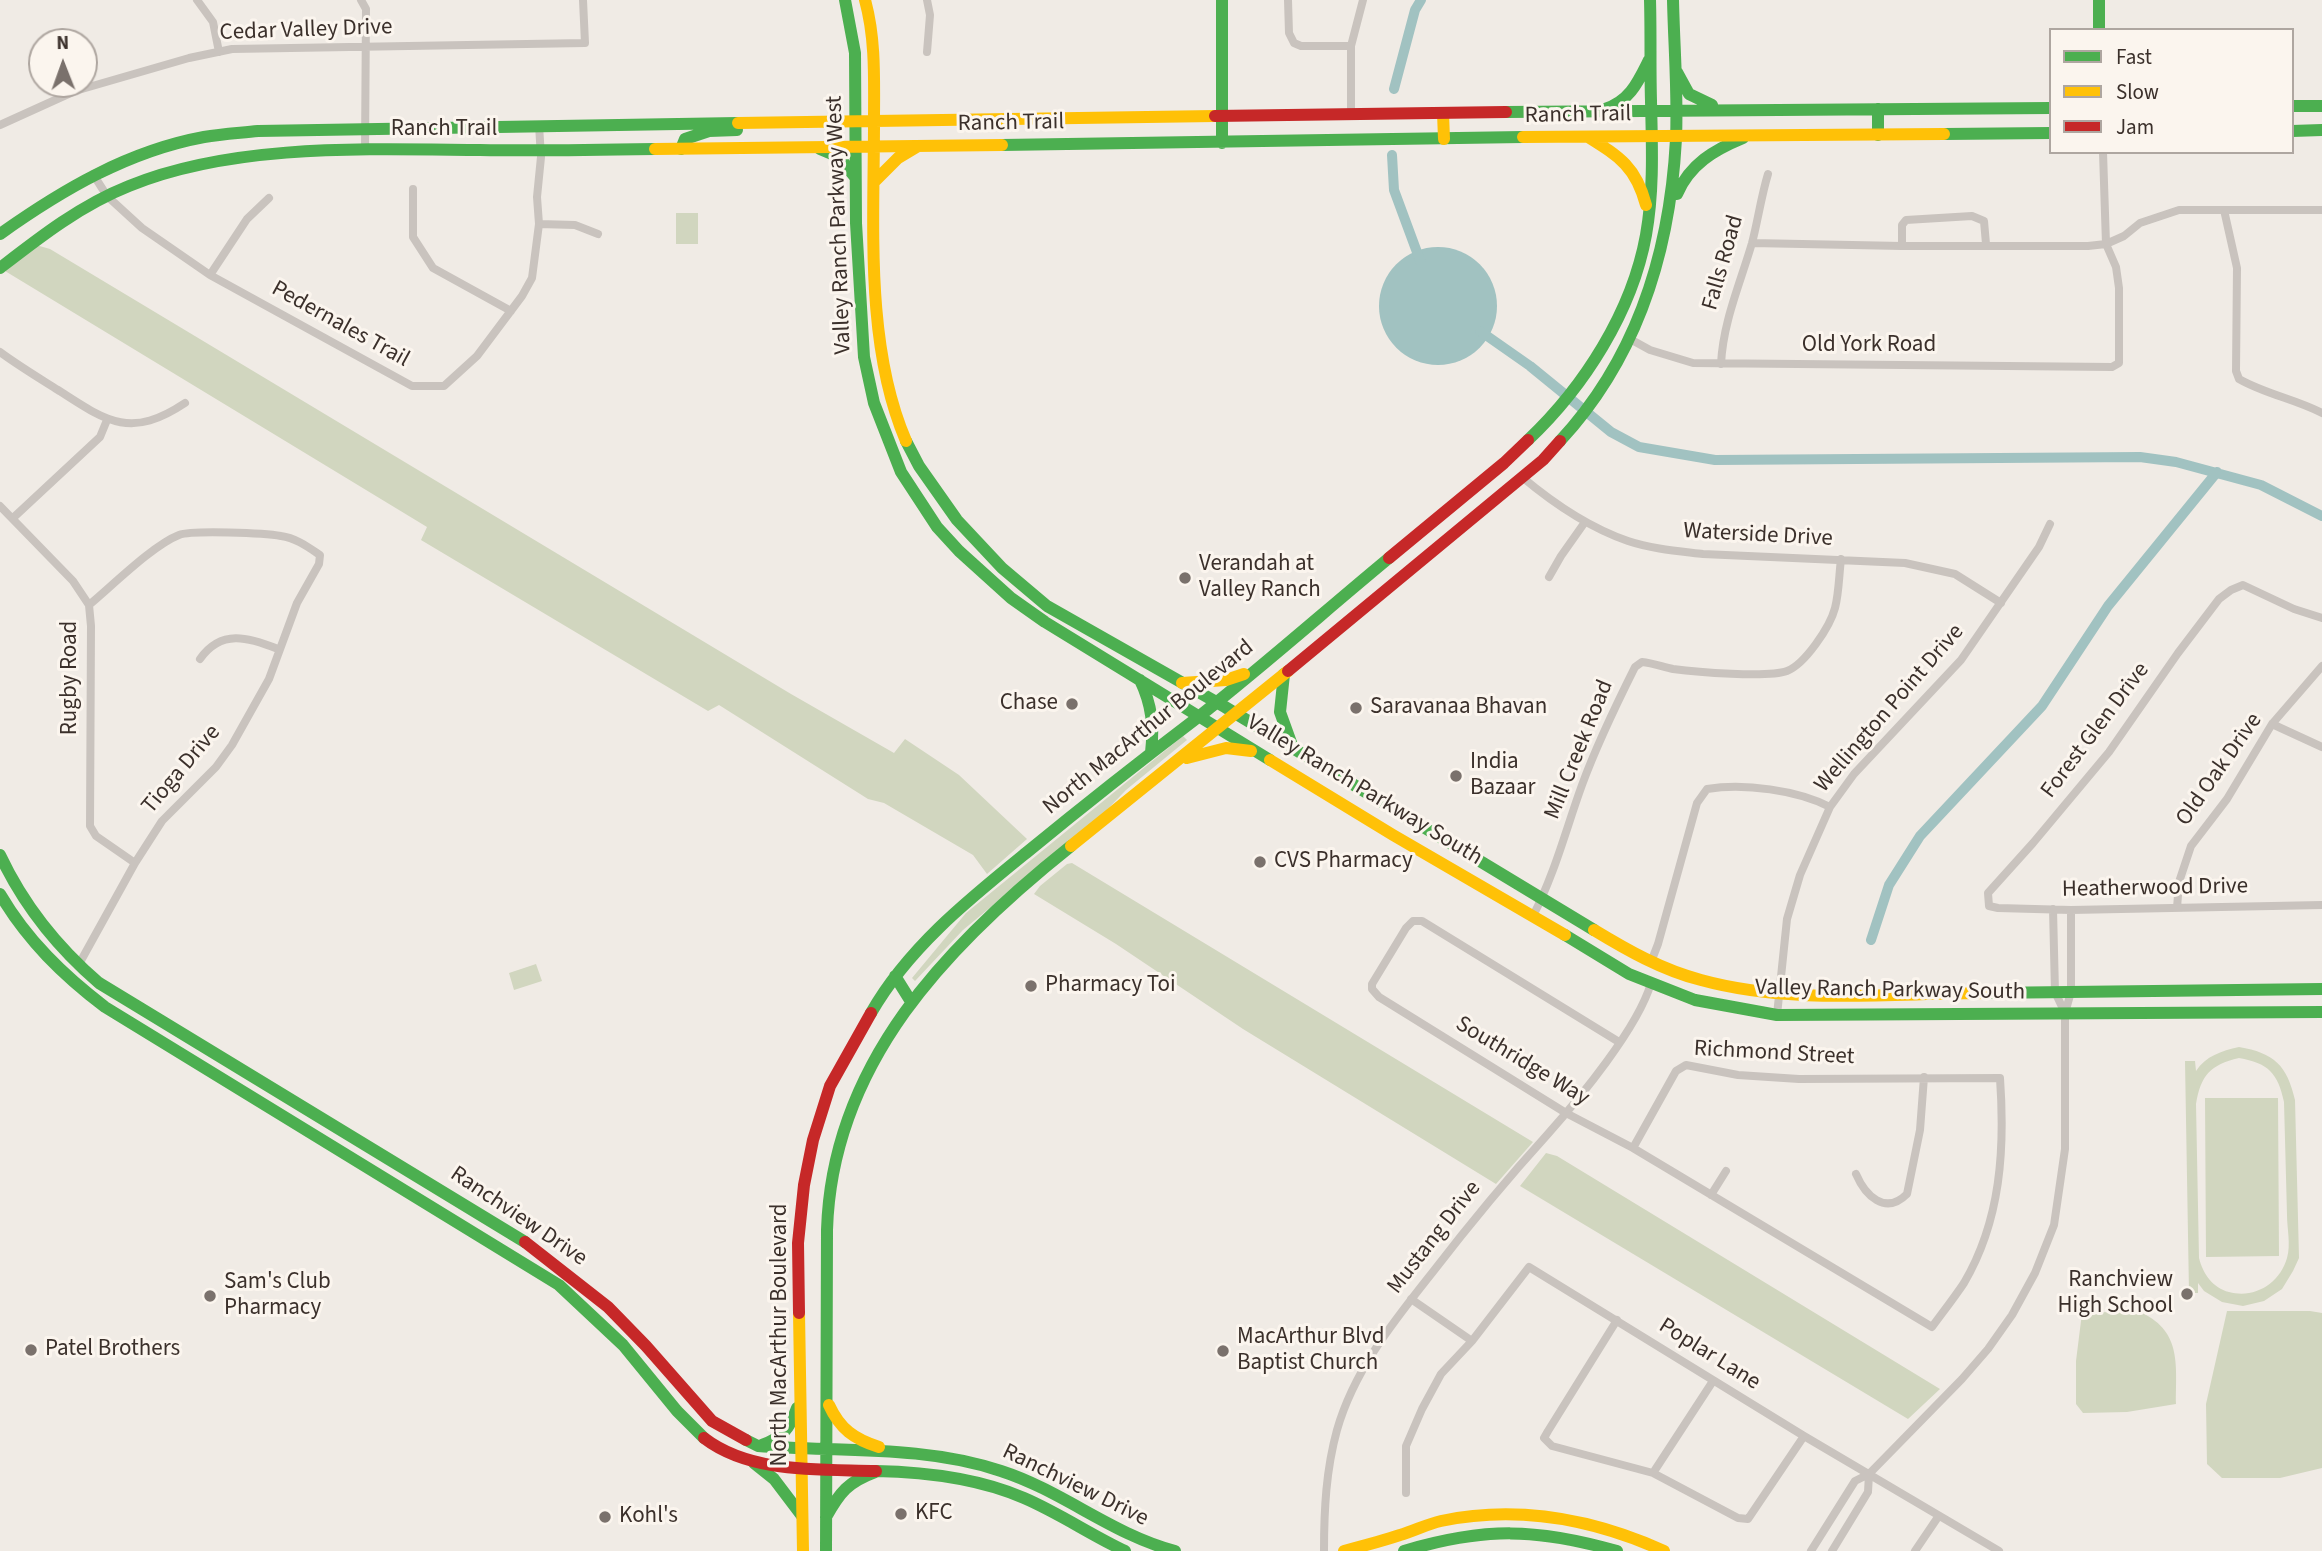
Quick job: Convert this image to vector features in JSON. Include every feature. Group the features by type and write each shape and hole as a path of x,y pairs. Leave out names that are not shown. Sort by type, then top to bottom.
{"main road":[{"name":"Valley Ranch Parkway West","path":"845,0 855,53 855,177 859,303 864,357 874,403 889,445 910,488 937,527 985,575 1032,613 1199,716"},
{"name":"Valley Ranch Parkway West","path":"865,0 873,54 879,327 895,414 914,460 971,537 1022,588 1047,606 1215,702"},
{"path":"1222,0 1222,143"},
{"name":"North MacArthur Boulevard","path":"803,1551 798,1243 804,1185 813,1140 830,1086 884,991 933,933 981,890 1199,716 1490,475 1546,423 1585,375 1627,295 1638,266 1648,216 1652,136 1650,0"},
{"name":"North MacArthur Boulevard","path":"826,1551 826,1246 834,1158 862,1079 910,1000 947,956 1014,893 1180,761 1522,477 1563,441 1605,388 1630,339 1654,281 1668,221 1676,135 1673,0"},
{"path":"2099,0 2099,28"},
{"path":"1588,112 1612,107 1626,100 1635,90 1651,57"},
{"path":"1674,63 1680,82 1695,100 1729,110"},
{"path":"2294,106 2322,106"},
{"name":"Ranch Trail","path":"0,234 40,204 93,174 160,149 203,137 258,131 1377,113 2049,108"},
{"path":"1878,109 1878,135"},
{"path":"1443,113 1444,139"},
{"path":"681,149 685,139 709,131 738,130 764,122"},
{"path":"2294,131 2322,130"},
{"name":"Ranch Trail","path":"0,268 58,223 107,196 148,179 201,166 272,155 365,151 2049,133"},
{"path":"1668,221 1679,187 1695,164 1716,149 1751,135"},
{"path":"1588,137 1622,158 1634,172 1643,192 1648,216"},
{"path":"875,181 898,158 918,146"},
{"path":"816,147 839,157 855,177"},
{"path":"870,382 887,379"},
{"path":"1393,554 1406,573"},
{"path":"985,575 998,564"},
{"path":"1182,683 1226,680 1251,672"},
{"path":"1284,674 1278,708 1283,728 1293,748"},
{"path":"1139,680 1152,705 1154,719 1151,753"},
{"name":"Valley Ranch Parkway South","path":"1215,702 1542,897 1635,956 1700,980 1760,991 1867,994 2322,989"},
{"name":"Valley Ranch Parkway South","path":"1199,716 1393,835 1629,974 1695,1000 1777,1015 2322,1012"},
{"path":"1180,761 1226,748 1257,752"},
{"path":"1393,835 1406,818"},
{"name":"Ranchview Drive","path":"0,855 23,900 47,932 78,966 99,983 529,1244 608,1307 712,1421 758,1446 896,1452 956,1458 1003,1472 1050,1493 1146,1544 1175,1551"},
{"name":"Ranchview Drive","path":"0,894 27,935 53,967 105,1007 519,1258 559,1285 606,1325 671,1403 716,1447 751,1461 947,1477 1017,1495 1125,1551"},
{"path":"895,976 910,1000"},
{"path":"2289,1012 2290,989"},
{"path":"884,991 910,1000"},
{"path":"128,1020 138,1006"},
{"path":"519,1258 529,1244"},
{"path":"533,1268 543,1256"},
{"path":"758,1446 781,1438 791,1426 801,1397"},
{"path":"826,1397 837,1424 853,1439 896,1452"},
{"path":"751,1461 774,1479 802,1516"},
{"path":"825,1518 838,1495 852,1480 882,1470"},
{"path":"1072,1525 1080,1510"},
{"path":"1343,1551 1450,1520 1505,1516 1550,1516 1574,1520 1606,1528 1664,1551"},
{"path":"1570,1538 1574,1520"},
{"path":"1404,1551 1455,1536 1523,1531 1570,1538 1618,1551"}],"street":[{"path":"197,0 213,22 219,52"},
{"path":"361,0 366,9 365,151"},
{"name":"Cedar Valley Drive","path":"0,125 75,91 189,58 232,49 584,43 583,0"},
{"path":"927,0 930,15 927,52"},
{"path":"1288,0 1289,33 1294,43 1301,46 1351,46"},
{"path":"1351,114 1351,46 1363,0"},
{"name":"Pedernales Trail","path":"93,174 107,196 142,228 210,275 412,386 444,386 477,356 512,311 532,278 539,224 539,125"},
{"path":"2103,154 2106,244"},
{"name":"Falls Road","path":"1721,364 1726,322 1752,243 1768,174"},
{"path":"413,189 413,237 433,268 512,311"},
{"path":"210,275 247,219 269,198"},
{"path":"2224,210 2237,268 2236,370 2239,379 2322,413"},
{"path":"1752,243 1902,246 2106,244 2124,236 2140,223 2179,211 2322,210"},
{"path":"1902,246 1902,225 1906,220 1972,216 1984,221 1986,244"},
{"path":"539,224 575,225 598,234"},
{"name":"Old York Road","path":"1630,339 1675,359 1721,364 2112,367 2119,363 2119,288 2116,267 2106,244"},
{"path":"0,352 107,420 139,423 157,418 185,403"},
{"path":"0,367 9,359"},
{"path":"13,518 100,437 107,420"},
{"name":"Waterside Drive","path":"1522,477 1585,522 1627,541 1671,551 1703,554 1841,559 1928,566 1955,574 2001,603"},
{"name":"Rugby Road","path":"0,506 73,580 89,605 90,826 96,836 135,863"},
{"path":"1549,577 1585,522"},
{"name":"Wellington Point Drive","path":"1777,1015 1787,919 1796,886 1830,807 1854,774 1961,660 2039,547 2050,524"},
{"name":"Tioga Drive","path":"78,966 135,863 163,821 216,767 232,745 269,679 278,649 297,603 319,564 320,555 299,541 281,536 197,532 181,534 165,542 89,605"},
{"name":"Mill Creek Road","path":"1533,916 1553,876 1583,782 1608,721 1635,667 1642,662 1674,669 1775,674 1796,666 1824,633 1835,608 1841,559"},
{"name":"Forest Glen Drive","path":"1989,906 1987,893 2034,842 2109,752 2219,599 2243,585 2294,609 2322,618"},
{"path":"200,659 207,649 217,642 234,638 254,639 278,649"},
{"name":"Old Oak Drive","path":"2177,908 2179,882 2191,846 2227,799 2272,724 2322,666"},
{"path":"2272,724 2322,747"},
{"path":"1651,962 1697,803 1707,789 1742,788 1793,793 1830,807"},
{"name":"Heatherwood Drive","path":"1989,906 2071,910 2322,905"},
{"path":"2053,909 2054,992 2064,1013"},
{"path":"1811,1551 1855,1481 1869,1475 1988,1349 2012,1315 2035,1273 2054,1225 2064,1160 2067,1116 2064,1013 2071,992 2071,910"},
{"name":"Southridge Way","path":"1619,1042 1422,921 1413,921 1406,928 1373,979 1372,989 1375,993 1566,1113 1633,1148 1932,1327"},
{"path":"2054,948 2071,947"},
{"name":"Mustang Drive","path":"1324,1551 1325,1494 1341,1420 1361,1373 1411,1299 1493,1195 1566,1113 1619,1042 1647,996 1651,983"},
{"name":"Richmond Street","path":"1633,1148 1676,1070 1686,1065 1738,1075 1799,1079 2000,1078 2003,1141 1994,1208 1984,1242 1964,1282 1932,1327"},
{"path":"1856,1174 1863,1189 1872,1198 1889,1204 1899,1201 1907,1194 1920,1130 1924,1077"},
{"path":"1711,1195 1726,1171"},
{"name":"Poplar Lane","path":"1472,1341 1529,1267 1938,1517 1999,1551"},
{"path":"1406,1493 1406,1446 1411,1434 1441,1374 1472,1341 1411,1299"},
{"path":"1617,1320 1544,1438 1552,1446 1653,1473 1738,1518 1748,1519 1804,1436"},
{"path":"1653,1473 1713,1381"},
{"path":"1832,1551 1868,1492 1869,1475"},
{"path":"1915,1551 1938,1517"}],"green space":[{"path":"676,213 698,213 698,244 676,244"},
{"path":"36,245 50,249 791,694 894,753 905,739 959,775 1027,839 987,874 973,855 884,803 868,799 719,705 708,711 421,540 427,527 5,271"},
{"path":"1183,736 1187,740 1126,790 1101,816 963,930 915,981 912,978 966,913"},
{"path":"1072,863 1533,1142 1496,1184 1243,1029 1116,944 1034,894 1040,886 1067,864"},
{"path":"536,964 542,981 514,990 509,973"},
{"path":"2239,1047 2270,1057 2283,1069 2292,1088 2295,1100 2299,1258 2282,1289 2264,1301 2243,1306 2222,1302 2204,1291 2198,1283 2198,1293 2189,1293 2185,1061 2195,1061 2196,1071 2209,1058","holes":["2239,1058 2257,1063 2270,1071 2279,1084 2284,1102 2289,1248 2284,1267 2272,1282 2257,1291 2239,1294 2223,1290 2214,1284 2203,1270 2199,1258 2196,1104 2208,1073 2221,1064"]},
{"path":"2205,1098 2278,1098 2279,1256 2206,1257"},
{"path":"1546,1153 1557,1156 1940,1389 1908,1419 1520,1186"},
{"path":"2138,1311 2152,1319 2169,1338 2176,1362 2176,1404 2127,1412 2083,1413 2076,1404 2076,1361 2082,1313"},
{"path":"2227,1311 2322,1313 2322,1468 2280,1478 2222,1478 2207,1464 2206,1404"}],"water":[{"path":"1438,247 1461,252 1480,264 1492,283 1497,306 1492,329 1480,348 1461,360 1438,365 1415,360 1396,348 1384,329 1379,306 1384,283 1396,264 1415,252"}],"waterway":[{"path":"1394,89 1415,10 1421,0"},
{"path":"1392,155 1394,190 1421,263"},
{"path":"1480,331 1530,366 1611,432 1639,447 1715,460 2140,457 2176,462 2261,485 2322,516"},
{"path":"1871,940 1889,885 1920,836 2042,706 2108,606 2217,472"}],"traffic: fast":[{"path":"845,0 855,53 856,223 864,357 874,403 901,472 937,527 1011,598 1045,622 1270,760"},
{"path":"1222,0 1222,143"},
{"path":"1528,440 1568,396 1603,346 1630,292 1639,264 1649,218 1651,185 1650,0"},
{"path":"1560,441 1587,409 1610,374 1645,301 1657,262 1666,222 1676,139 1673,0"},
{"path":"2099,0 2099,28"},
{"path":"1605,109 1627,96 1649,60"},
{"path":"1677,72 1689,94 1712,105"},
{"path":"2294,106 2322,106"},
{"path":"1506,112 2049,108"},
{"path":"1878,109 1878,135"},
{"path":"0,234 47,202 122,162 176,143 211,136 258,131 738,123"},
{"path":"681,149 685,139 709,131 737,130"},
{"path":"2294,131 2322,130"},
{"path":"1944,134 2049,133"},
{"path":"1002,145 1523,137"},
{"path":"1677,194 1682,183 1704,159 1743,138"},
{"path":"0,268 94,202 170,172 213,162 302,151 655,149"},
{"path":"820,149 839,157 855,177"},
{"path":"906,441 919,466 957,520 1002,568 1047,606 1225,707 1594,930"},
{"path":"871,1013 903,967 961,907 1221,699 1389,558"},
{"path":"1284,674 1280,712 1293,748"},
{"path":"1140,680 1151,716 1151,753"},
{"path":"826,1551 827,1230 834,1170 850,1113 874,1061 905,1012 941,967 982,924 1071,846"},
{"path":"0,855 9,874 43,925 69,955 99,983 525,1242"},
{"path":"0,894 22,927 47,956 105,1007 559,1285 623,1345 677,1411 704,1438"},
{"path":"1565,935 1629,974 1695,1000 1777,1015 2322,1012"},
{"path":"895,976 910,1000"},
{"path":"1985,993 2322,989"},
{"path":"762,1445 784,1431 797,1408"},
{"path":"746,1440 758,1446 912,1453 972,1463 1024,1479 1130,1534 1175,1551"},
{"path":"754,1463 774,1479 802,1516"},
{"path":"876,1471 951,1477 988,1485 1050,1510 1125,1551"},
{"path":"826,1517 846,1489 875,1472"},
{"path":"1404,1551 1460,1538 1510,1533 1561,1538 1617,1551"}],"traffic: slow":[{"path":"865,0 874,61 873,243 878,325 893,404 906,441"},
{"path":"1443,113 1444,139"},
{"path":"738,123 1215,116"},
{"path":"1523,137 1944,134"},
{"path":"1588,137 1609,151 1632,172 1646,205"},
{"path":"655,149 1002,145"},
{"path":"875,181 898,158 918,146"},
{"path":"1071,846 1288,671"},
{"path":"1182,683 1226,680 1244,674"},
{"path":"1187,758 1226,748 1251,751"},
{"path":"1270,760 1565,935"},
{"path":"1594,930 1672,971 1735,988 1771,993 1842,996 1985,993"},
{"path":"799,1313 803,1551"},
{"path":"829,1405 838,1421 849,1432 879,1447"},
{"path":"1344,1551 1441,1521 1498,1514 1583,1523 1664,1551"}],"traffic: jam":[{"path":"1215,116 1506,112"},
{"path":"1389,558 1528,440"},
{"path":"1288,671 1543,460 1560,441"},
{"path":"799,1313 798,1243 804,1185 813,1140 830,1086 871,1013"},
{"path":"525,1242 608,1307 712,1421 746,1440"},
{"path":"704,1438 723,1450 764,1464 809,1469 876,1471"}],"place":[{"name":"Verandah at Valley Ranch","path":"1185,578"},
{"name":"Chase","path":"1072,704"},
{"name":"Saravanaa Bhavan","path":"1356,708"},
{"name":"India Bazaar","path":"1456,776"},
{"name":"CVS Pharmacy","path":"1260,862"},
{"name":"Pharmacy Toi","path":"1031,986"},
{"name":"Ranchview High School","path":"2187,1294"},
{"name":"Sam's Club Pharmacy","path":"210,1296"},
{"name":"Patel Brothers","path":"31,1350"},
{"name":"MacArthur Blvd Baptist Church","path":"1223,1351"},
{"name":"KFC","path":"901,1514"},
{"name":"Kohl's","path":"605,1517"}]}
